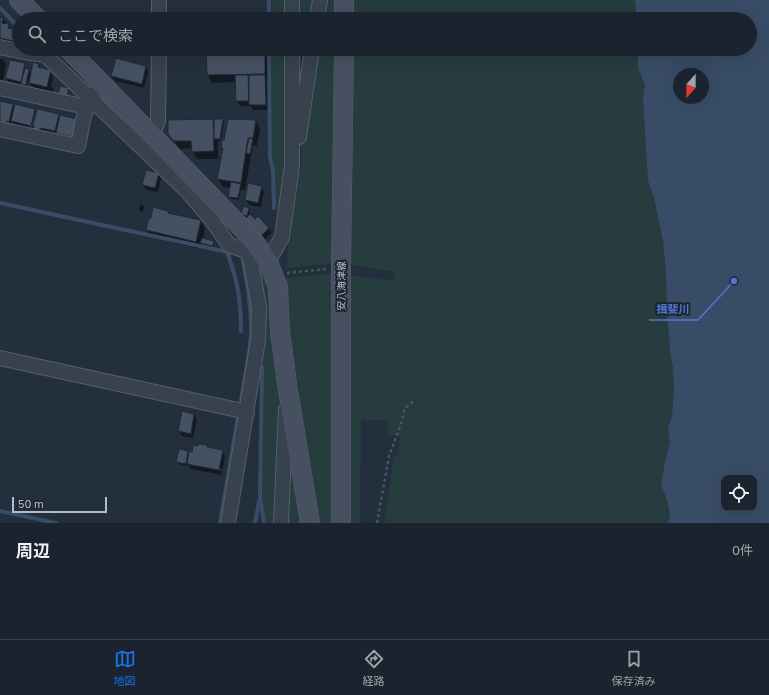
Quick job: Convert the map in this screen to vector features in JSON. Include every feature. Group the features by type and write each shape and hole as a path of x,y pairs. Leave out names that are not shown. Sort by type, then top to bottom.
{"street":[{"path":"19,0 31,12"},
{"path":"159,0 159,12"},
{"path":"292,0 292,12"},
{"path":"318,12 320,0"},
{"path":"344,0 344,12"},
{"path":"0,47 12,49"},
{"path":"46,56 88,103 187,191 211,219 229,245 248,252"},
{"path":"75,56 240,226 256,244 270,269 278,287 280,331 287,384 310,523"},
{"path":"152,135 158,121 159,56"},
{"path":"270,269 282,237 292,166 292,56"},
{"path":"292,166 298,146 311,56"},
{"name":"安八海津線","path":"341,523 341,267 344,56"},
{"path":"0,129 78,146 88,103 103,85"},
{"path":"0,88 88,103"},
{"path":"228,523 258,340 259,308 248,252 240,226"},
{"path":"0,358 247,412"},
{"path":"281,523 287,384"}],"path":[{"path":"270,269 341,267"},
{"path":"377,523 389,456 405,408 414,401"}],"green space":[{"path":"272,0 288,0 288,12 272,12"},
{"path":"296,0 315,0 313,12 295,12"},
{"path":"325,0 337,0 337,12 322,12"},
{"path":"352,0 635,0 636,12 352,12"},
{"path":"271,56 288,56 286,171 281,210 275,209 272,158"},
{"path":"315,56 337,56 335,263 287,268 289,218 295,172 302,170 301,145"},
{"path":"352,56 638,56 638,68 645,85 643,98 648,181 654,198 663,242 666,273 667,314 673,369 674,386 672,416 668,429 670,442 661,485 667,500 670,514 668,523 384,523 394,457 398,454 400,436 388,435 387,421 361,419 360,523 348,523 349,277 355,276 395,281 394,272 349,264"},
{"path":"259,273 262,273 271,298 280,387 276,523 264,523 262,499 263,367 260,361"},
{"path":"335,273 334,523 317,523 300,418 299,383 294,383 286,335 286,278"},
{"path":"287,433 303,523 286,523"}],"water":[{"path":"635,0 769,0 769,523 668,523 670,514 667,500 661,485 670,442 668,429 672,416 674,386 667,313 666,273 663,242 654,198 648,181 643,98 645,85 638,68 638,56 757,56 757,12 636,12"}],"building":[{"path":"0,17 3,18 2,23 9,24 8,28 12,29 12,41 0,38"},
{"path":"206,56 265,56 265,74 207,75"},
{"path":"116,58 146,66 142,84 111,76"},
{"path":"10,60 25,63 21,82 5,78"},
{"path":"33,62 39,64 38,67 51,70 47,87 29,83"},
{"path":"25,68 29,69 26,85 21,84"},
{"path":"235,75 248,75 249,101 236,101"},
{"path":"249,75 265,75 266,105 249,105"},
{"path":"60,86 69,88 67,97 58,95"},
{"path":"0,101 13,104 9,122 7,121 6,123 0,121"},
{"path":"15,104 35,109 31,126 11,121"},
{"path":"37,109 59,114 55,131 40,128 39,132 33,131"},
{"path":"60,115 77,119 73,137 56,133"},
{"path":"213,119 214,151 192,152 191,141 174,141 168,134 168,120"},
{"path":"214,119 223,119 220,139 214,139"},
{"path":"228,119 256,120 253,138 248,138 241,183 217,179 223,148 221,148 222,140 224,140"},
{"path":"249,138 253,139 250,154 246,153"},
{"path":"146,170 159,173 155,188 142,185"},
{"path":"231,182 241,184 238,198 228,197"},
{"path":"248,183 262,186 258,203 245,200"},
{"path":"244,206 249,208 247,216 241,214"},
{"path":"153,207 168,211 168,213 201,220 196,242 146,230 149,218 151,218"},
{"path":"250,214 255,219 258,216 269,228 261,236 245,219"},
{"path":"202,238 214,241 213,246 200,243"},
{"path":"182,411 194,414 191,434 178,431"},
{"path":"199,444 208,445 207,447 223,450 219,470 187,464 189,451 192,452 193,445 198,446"},
{"path":"179,449 188,451 186,464 176,462"}],"waterway":[{"path":"269,0 269,12"},
{"path":"0,8 12,21"},
{"path":"269,56 270,156 273,172 274,208"},
{"path":"0,203 232,253"},
{"path":"227,252 238,291 241,331"},
{"path":"241,401 251,336 249,296 242,256"},
{"path":"262,367 260,498 264,523"},
{"path":"220,523 238,417"},
{"path":"255,523 259,502"},
{"path":"0,511 56,523"}],"place":[{"name":"揖斐川","path":"734,281"}]}
